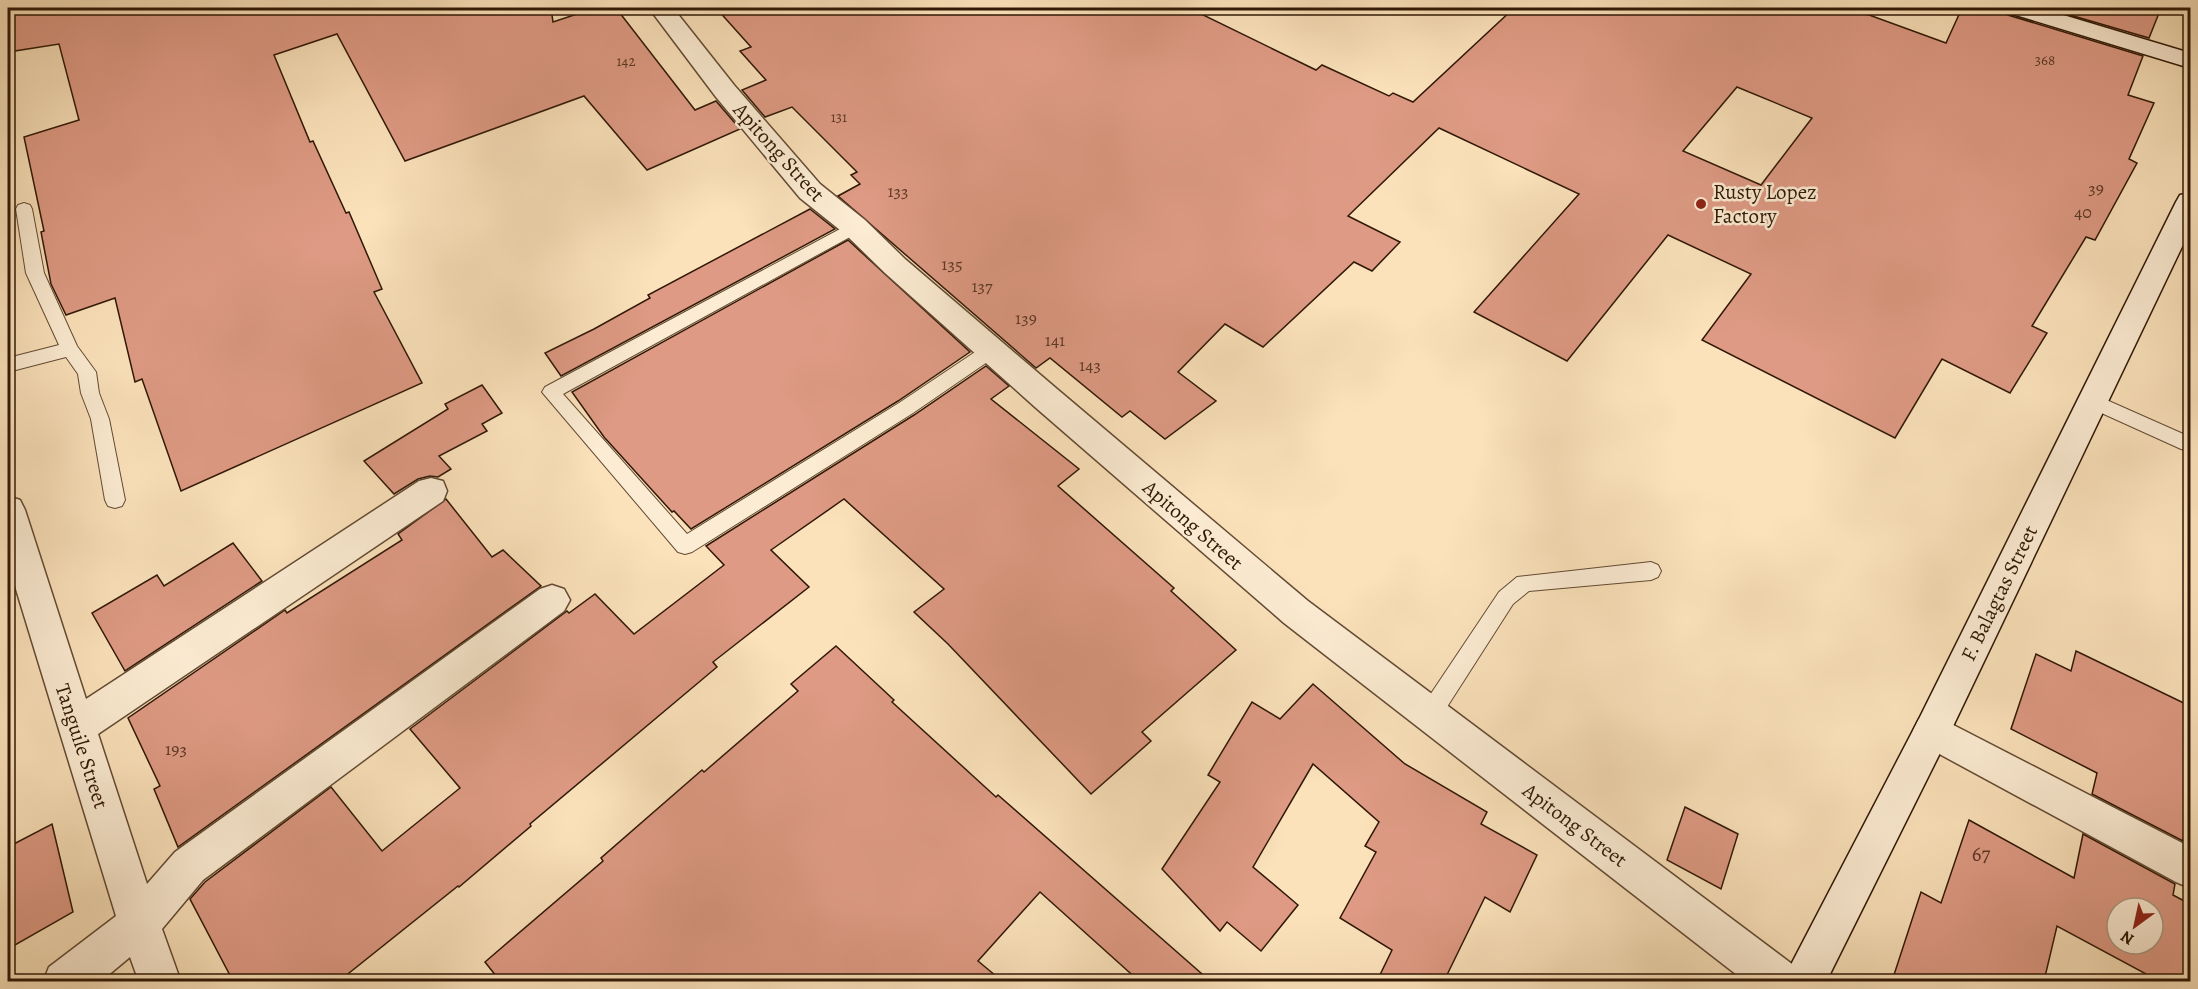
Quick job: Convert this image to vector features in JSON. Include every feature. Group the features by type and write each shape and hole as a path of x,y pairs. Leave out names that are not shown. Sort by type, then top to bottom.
{"street":[{"name":"Apitong Street","path":"661,8 725,91 810,191 855,227 895,266 1296,612 1781,981"},
{"path":"2017,8 2190,61"},
{"name":"F. Balagtas Street","path":"1803,981 1932,730 2190,202"},
{"path":"76,727 431,491"},
{"name":"Tanguile Street","path":"8,510 139,924 160,981"},
{"path":"64,981 139,924 189,866 552,600"},
{"path":"1932,730 2190,868"}],"lane":[{"path":"24,209 35,273 70,349 87,372 90,393 100,419 115,500"},
{"path":"855,227 550,392 685,546 906,408 993,349"},
{"path":"8,365 70,349"},
{"path":"2093,401 2188,444"},
{"path":"1430,714 1506,598 1524,584 1651,571"}],"building":[{"path":"17,8 551,8 553,22 595,8 616,8 695,110 716,101 740,129 647,170 584,96 405,161 337,34 274,55 310,142 313,141 346,213 349,212 382,289 374,292 422,383 181,491 142,379 135,382 115,298 66,315 51,284 41,232 44,231 24,137 79,120 59,44 8,52 8,33"},
{"path":"716,8 1189,8 1316,70 1322,65 1389,96 1393,93 1413,102 1514,8 1850,8 1946,43 1962,8 2003,8 2008,15 2143,56 2128,95 2154,103 2129,159 2137,163 2095,240 2086,237 2032,326 2047,333 2010,393 1942,359 1895,438 1702,340 1751,274 1668,235 1567,361 1474,312 1579,194 1439,128 1348,216 1400,242 1372,271 1354,262 1263,347 1225,324 1178,372 1216,401 1165,439 1130,411 1122,417 1050,358 1036,368 838,196 860,184 851,175 857,172 792,107 765,117 742,90 766,80 740,51 751,47","holes":["1737,87 1812,118 1761,185 1683,151"]},
{"path":"2046,8 2161,8 2149,38"},
{"path":"810,209 835,229 561,376 545,353 594,329 650,298 648,295"},
{"path":"848,240 970,352 898,401 691,529 674,511 672,512 604,437 572,392"},
{"path":"986,366 1009,386 991,399 1079,469 1058,486 1174,588 1171,591 1236,650 1142,732 1151,741 1091,794 948,644 914,612 944,589 844,499 771,550 809,587 713,662 717,667 530,824 531,826 459,887 339,981 233,981 190,899 205,882 331,787 382,851 460,788 410,729 567,611 569,613 595,594 634,634 724,565 706,546 914,415"},
{"path":"482,385 502,413 482,424 487,431 439,456 451,469 438,477 418,479 394,494 364,461 448,409 445,404"},
{"path":"446,499 492,557 503,550 541,586 178,847 154,789 160,786 128,718 285,610 287,613 402,540 398,534"},
{"path":"233,543 262,581 125,671 92,613 157,575 164,586"},
{"path":"836,646 894,700 892,702 996,797 998,795 1210,981 1139,981 1040,892 978,961 1002,981 500,981 485,962 603,861 601,858 702,770 704,772 798,691 791,684"},
{"path":"2076,651 2190,706 2190,801 2183,841 2092,794 2097,773 2011,729 2036,654 2071,671"},
{"path":"1313,684 1405,764 1487,812 1481,824 1537,855 1510,912 1485,897 1444,981 1377,981 1392,950 1340,918 1376,852 1365,846 1379,822 1313,764 1253,867 1298,905 1261,951 1227,922 1220,931 1162,869 1220,782 1208,775 1252,702 1280,719"},
{"path":"1685,807 1738,834 1721,889 1667,860"},
{"path":"1969,820 2074,878 2083,834 2175,884 2173,895 2190,904 2190,981 2159,981 2113,956 2165,956 2165,896 2105,896 2105,952 2057,926 2044,981 1892,981 1921,892 1941,903"},
{"path":"52,824 73,912 8,949 8,847"}],"place":[{"name":"Rusty Lopez Factory","path":"1701,204"}]}
